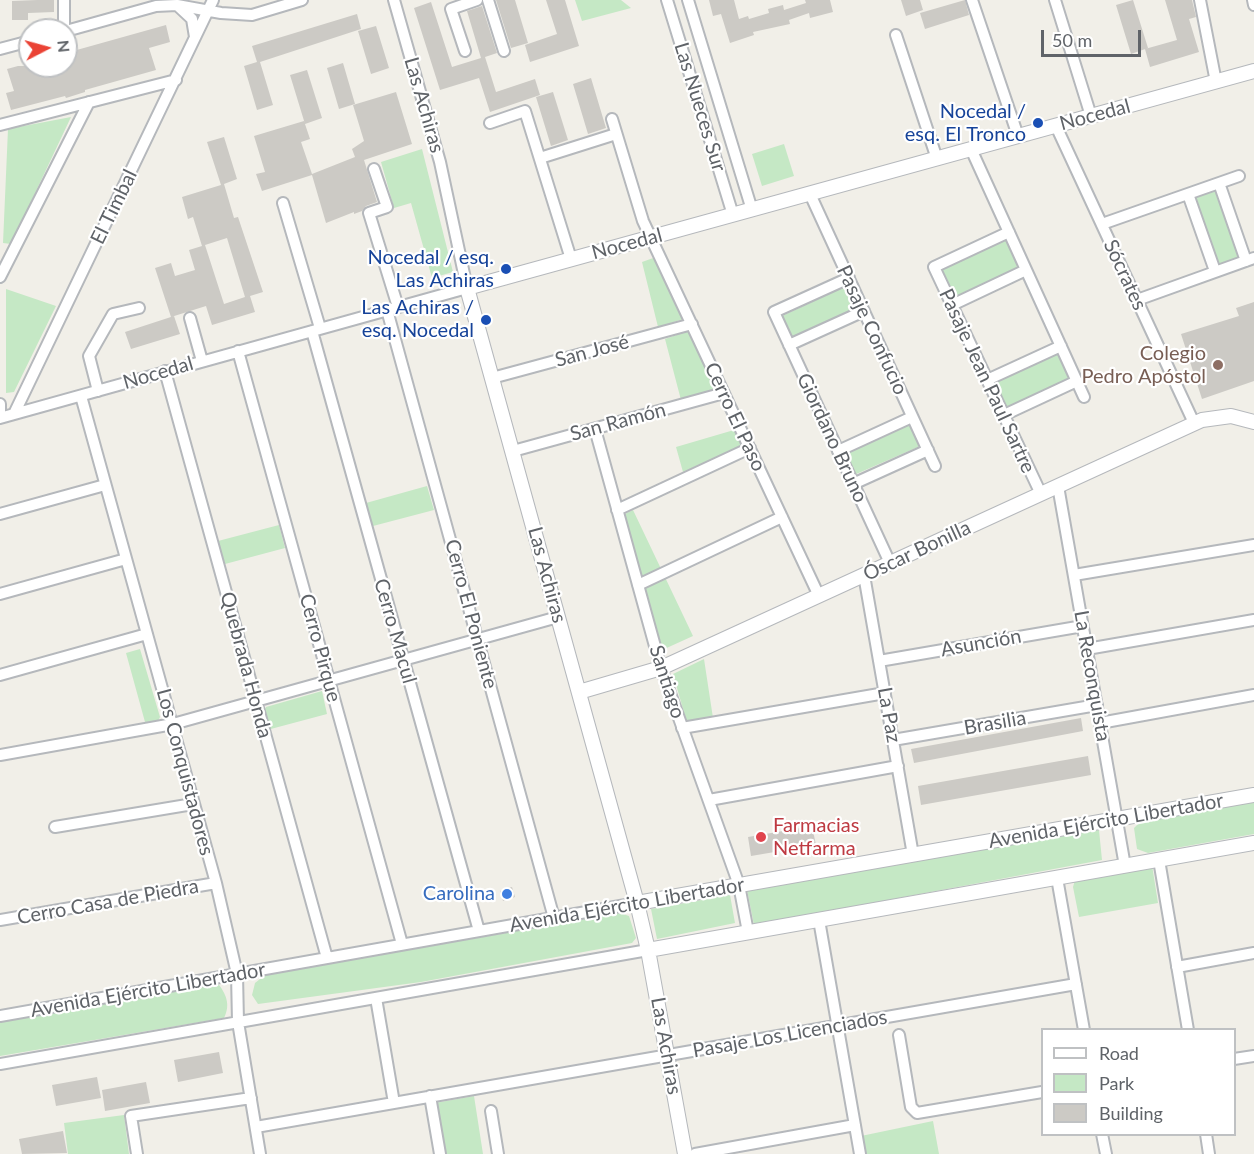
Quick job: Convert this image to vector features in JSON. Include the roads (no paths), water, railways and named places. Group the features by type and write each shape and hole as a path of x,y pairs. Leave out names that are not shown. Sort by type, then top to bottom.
{"street":[{"path":"64,0 65,18"},
{"path":"129,0 129,13"},
{"path":"78,27 156,6 211,5 252,15 302,0"},
{"name":"Las Achiras","path":"394,0 440,162 467,288 637,903 648,950 685,1154"},
{"path":"465,51 451,9 477,0"},
{"path":"488,0 504,51"},
{"name":"Las Nueces Sur","path":"667,0 733,215"},
{"path":"687,0 752,210"},
{"path":"972,0 1018,136"},
{"path":"1054,0 1091,116"},
{"path":"1200,0 1216,82"},
{"path":"1253,0 1254,5"},
{"path":"177,5 192,19 195,40"},
{"name":"El Timbal","path":"14,414 211,5"},
{"path":"896,36 937,159"},
{"path":"0,49 18,44"},
{"name":"Nocedal","path":"0,418 1254,71"},
{"path":"0,125 176,80"},
{"path":"0,277 89,102"},
{"path":"490,123 525,111 571,260"},
{"name":"Cerro El Paso","path":"612,119 643,221 819,596"},
{"name":"Sócrates","path":"1056,126 1194,423"},
{"path":"540,158 616,134"},
{"path":"971,149 1084,397"},
{"path":"374,169 387,207 369,213 398,307"},
{"path":"1102,224 1239,176"},
{"path":"1137,300 1250,259 1219,183"},
{"name":"Pasaje Confucio","path":"810,194 935,466"},
{"path":"1188,194 1215,272"},
{"name":"Cerro Macul","path":"283,203 478,931"},
{"name":"Pasaje Jean Paul Sartre","path":"1009,232 934,267 1041,494"},
{"path":"952,305 1026,270"},
{"name":"Giordano Bruno","path":"849,278 774,312 890,563"},
{"path":"98,391 89,356 95,343 113,314 140,308"},
{"name":"Cerro El Poniente","path":"387,310 554,918"},
{"path":"789,345 864,310"},
{"path":"190,318 202,361"},
{"name":"San José","path":"492,378 692,324"},
{"path":"987,380 1061,346"},
{"name":"Cerro Pirque","path":"238,351 402,944"},
{"name":"Quebrada Honda","path":"165,371 327,958"},
{"path":"1004,415 1077,381"},
{"name":"San Ramón","path":"513,451 724,393"},
{"name":"Los Conquistadores","path":"81,396 216,884 237,974 238,1022 260,1154"},
{"path":"0,404 0,418"},
{"name":"Óscar Bonilla","path":"579,692 661,668 1194,423 1225,416 1254,422"},
{"path":"838,451 912,417"},
{"name":"Santiago","path":"595,429 661,668 739,885 748,932"},
{"path":"617,510 750,448"},
{"path":"853,484 928,450"},
{"path":"0,514 105,484"},
{"name":"La Reconquista","path":"1058,486 1125,866"},
{"path":"638,585 782,518"},
{"path":"1074,575 1254,545"},
{"path":"0,594 126,559"},
{"name":"La Paz","path":"864,575 913,855"},
{"path":"0,755 173,724 558,617"},
{"path":"1087,649 1254,620"},
{"name":"Asunción","path":"879,661 1083,626"},
{"path":"0,675 147,634"},
{"path":"682,728 885,693"},
{"path":"1100,723 1254,695"},
{"name":"Brasilia","path":"893,740 1097,705"},
{"path":"709,800 898,766"},
{"name":"Avenida Ejército Libertador","path":"0,1016 1254,795"},
{"path":"55,827 193,804"},
{"path":"0,1064 1254,843"},
{"path":"1159,860 1188,1028"},
{"path":"1057,878 1084,1028"},
{"name":"Cerro Casa de Piedra","path":"0,920 216,884"},
{"path":"819,920 860,1154"},
{"path":"1177,966 1254,953"},
{"name":"Pasaje Los Licenciados","path":"256,1127 1076,984"},
{"path":"376,998 394,1103"},
{"path":"899,1035 912,1107 917,1113 1041,1092"},
{"path":"1236,1059 1254,1056"},
{"path":"430,1096 440,1154"},
{"path":"137,1154 131,1116 251,1098"},
{"path":"491,1111 498,1154"},
{"path":"695,1154 855,1125"},
{"path":"1102,1136 1106,1154"},
{"path":"1206,1136 1209,1154"}],"place":[{"name":"Nocedal / esq. El Tronco","path":"1038,123"},
{"name":"Nocedal / esq. Las Achiras","path":"506,269"},
{"name":"Las Achiras / esq. Nocedal","path":"486,320"},
{"name":"Colegio Pedro Apóstol","path":"1218,365"},
{"name":"Farmacias Netfarma","path":"761,837"},
{"name":"Carolina","path":"507,894"}]}
